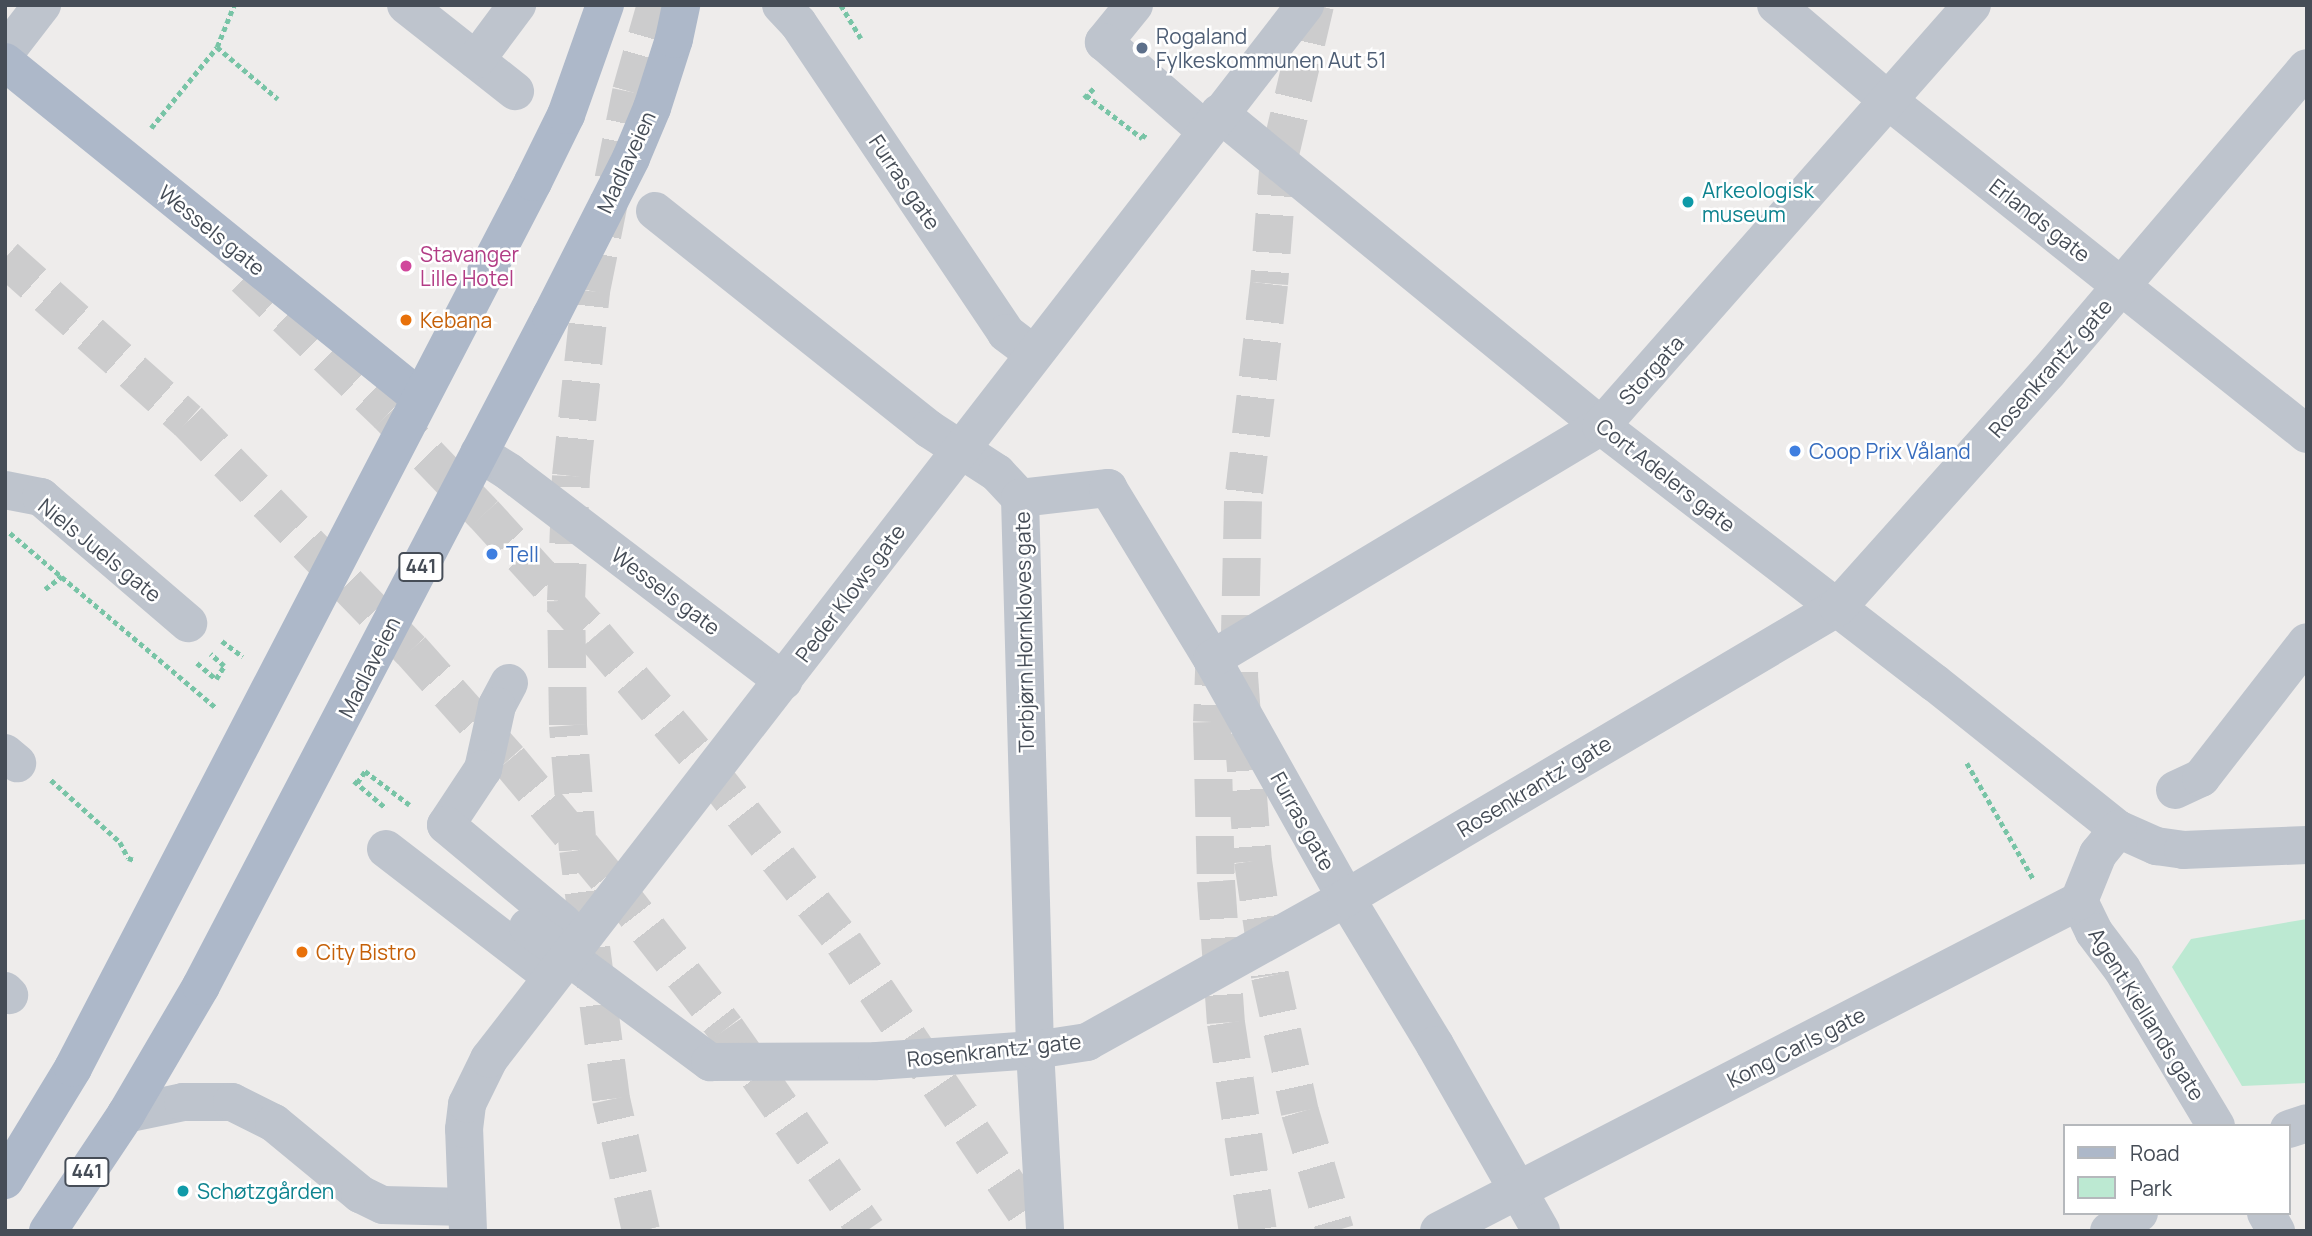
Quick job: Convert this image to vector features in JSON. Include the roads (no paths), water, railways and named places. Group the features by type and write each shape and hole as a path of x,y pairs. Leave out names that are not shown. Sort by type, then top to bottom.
{"main road":[{"path":"5,1180 73,1068 566,116 605,5"},
{"name":"Madlaveien","path":"48,1231 126,1114 201,986 479,453 631,158 652,108 674,39 681,5"},
{"name":"Wessels gate","path":"5,62 420,398"}],"street":[{"path":"5,53 42,5"},
{"path":"406,5 514,91"},
{"path":"476,60 517,5"},
{"name":"Furras gate","path":"781,5 798,23 1006,333 1034,354"},
{"name":"Cort Adelers gate","path":"1134,5 1104,42 1212,122 1838,607 2119,829 2156,846 2183,850 2307,845"},
{"name":"Peder Klows gate","path":"467,1219 467,1104 489,1059 554,946 783,681 958,450 1305,5"},
{"name":"Erlands gate","path":"1776,5 1890,102 2307,434"},
{"name":"Storgata","path":"1212,659 1601,426 1890,102 1972,5"},
{"name":"Rosenkrantz' gate","path":"554,946 710,1062 877,1062 1035,1050 1087,1042 1346,898 1838,607 2122,285 2307,68"},
{"name":"Torbjørn Hornkloves gate","path":"655,211 958,450 997,473 1020,498 1035,1050 1045,1231"},
{"name":"Wessels gate","path":"479,453 509,472 783,681"},
{"name":"Furras gate","path":"1020,498 1108,488 1212,659 1346,898 1435,1045 1541,1231"},
{"name":"Niels Juels gate","path":"7,509 41,498 188,623"},
{"path":"2175,790 2201,778 2307,642"},
{"path":"509,683 497,706 482,769 446,825 554,946"},
{"path":"2079,901 2098,854 2119,829"},
{"path":"386,849 554,946"},
{"name":"Agent Kiellands gate","path":"2079,901 2094,932 2122,969 2215,1124"},
{"name":"Kong Carls gate","path":"1439,1231 2079,901"},
{"path":"126,1114 203,1101 232,1102 254,1111 360,1194 383,1205 419,1208 467,1219"},
{"path":"2109,1231 2136,1215"},
{"path":"2267,1215 2276,1231"}],"tunnel":[{"path":"641,1231 611,1099 578,850 568,725 566,601 571,476 591,291 631,92 656,5"},
{"path":"1315,5 1279,158 1269,284 1243,501 1239,676 1253,861 1270,976 1300,1112 1335,1231"},
{"path":"5,258 188,421 411,650 509,760 613,885 726,1029 867,1231"},
{"path":"245,277 388,414 484,514 595,636 708,769 844,943 1038,1231"},
{"path":"1215,648 1212,722 1216,881 1226,1023 1258,1231"}],"place":[{"name":"Rogaland Fylkeskommunen Aut 51","path":"1142,48"},
{"name":"Arkeologisk museum","path":"1688,202"},
{"name":"Stavanger Lille Hotel","path":"406,266"},
{"name":"Kebana","path":"406,320"},
{"name":"Coop Prix Våland","path":"1795,451"},
{"name":"Tell","path":"492,554"},
{"name":"City Bistro","path":"302,952"},
{"name":"Schøtzgården","path":"183,1191"}]}
